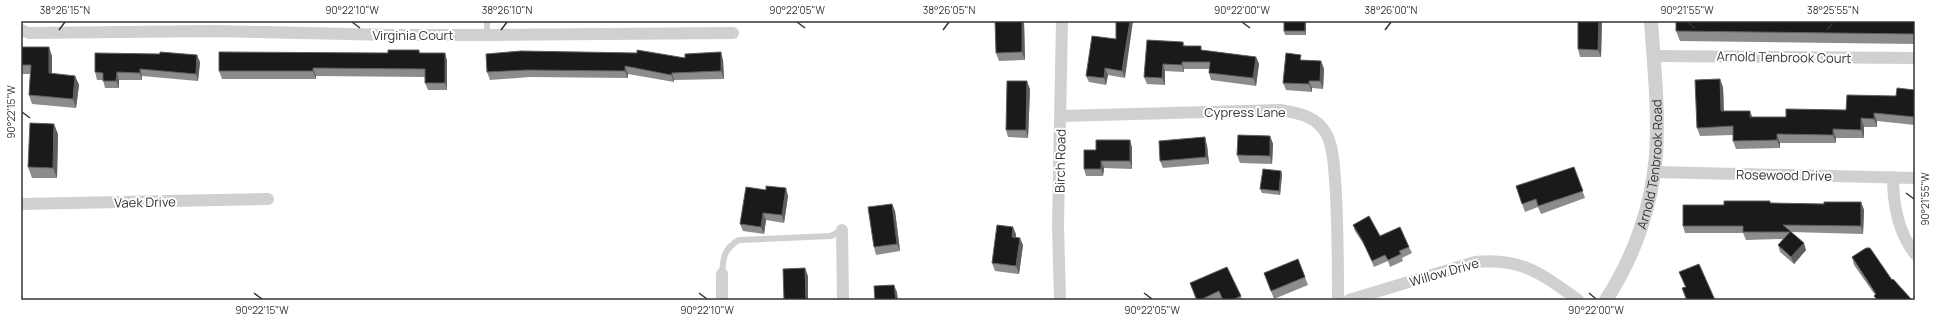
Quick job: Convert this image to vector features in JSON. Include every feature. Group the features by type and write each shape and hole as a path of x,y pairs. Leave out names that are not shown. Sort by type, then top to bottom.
{"street":[{"path":"21,24 24,21"},
{"name":"Birch Road","path":"1060,300 1058,225 1062,21"},
{"name":"Arnold Tenbrook Road","path":"1606,300 1629,258 1640,230 1648,202 1654,172 1656,136 1651,21"},
{"name":"Virginia Court","path":"21,30 29,33 215,31 393,35 733,33"},
{"name":"Arnold Tenbrook Court","path":"1653,56 1915,58"},
{"name":"Cypress Lane","path":"1061,116 1280,110 1300,113 1311,118 1326,134 1333,155 1336,199 1338,300"},
{"name":"Rosewood Drive","path":"1654,172 1915,178"},
{"path":"1893,178 1893,195 1900,229 1915,254"},
{"name":"Vaek Drive","path":"21,204 268,199"},
{"path":"842,230 843,300"},
{"name":"Willow Drive","path":"1350,300 1475,262 1492,260 1532,268 1578,300"},
{"path":"722,274 722,300"}],"lane":[{"path":"487,21 487,35"},
{"path":"722,274 723,258 726,251 731,244 739,240 831,236 842,230"}],"building":[{"path":"995,21 1022,21 1022,52 996,53"},
{"path":"1116,21 1130,21 1122,71 1105,68 1104,78 1086,76 1092,36 1116,39"},
{"path":"1284,21 1305,21 1305,31 1284,31"},
{"path":"1578,21 1599,21 1598,50 1578,49"},
{"path":"1676,21 1915,21 1915,34 1676,31"},
{"path":"1147,40 1183,42 1183,46 1201,46 1201,50 1256,57 1253,78 1209,73 1210,62 1182,62 1182,65 1163,64 1162,78 1144,77"},
{"path":"21,47 49,47 49,73 75,76 73,99 29,95 31,65 21,65"},
{"path":"388,50 419,50 419,53 445,53 445,83 425,83 425,69 313,68 313,71 219,71 219,52 388,53"},
{"path":"637,50 685,58 685,54 721,52 721,71 672,73 671,75 625,66 625,71 527,70 487,72 486,54 521,51 637,53"},
{"path":"160,52 197,55 196,74 140,69 140,73 117,72 116,81 103,81 103,73 95,72 95,53 160,54"},
{"path":"1286,53 1301,55 1300,60 1321,61 1320,81 1309,81 1309,84 1283,83"},
{"path":"1720,79 1721,111 1750,111 1750,117 1786,117 1786,109 1846,110 1847,95 1896,96 1897,88 1915,90 1915,117 1874,113 1874,119 1861,118 1861,130 1833,129 1833,135 1777,134 1777,140 1733,141 1733,126 1697,128 1695,80"},
{"path":"1007,81 1027,81 1026,130 1006,130"},
{"path":"30,123 54,124 53,168 28,167"},
{"path":"1238,135 1270,136 1270,156 1237,155"},
{"path":"1205,137 1206,157 1160,161 1159,141"},
{"path":"1096,140 1130,140 1130,161 1101,161 1101,169 1084,169 1084,150 1096,150"},
{"path":"1574,167 1583,191 1538,206 1536,199 1522,204 1516,186"},
{"path":"1263,169 1281,171 1279,191 1260,189"},
{"path":"766,186 786,188 782,215 763,213 761,227 740,224 746,187 766,190"},
{"path":"1724,201 1770,201 1770,203 1824,204 1824,202 1861,202 1861,226 1783,225 1804,243 1791,257 1778,245 1790,232 1743,232 1743,226 1683,226 1683,205 1724,205"},
{"path":"892,204 897,244 874,247 868,207"},
{"path":"1369,216 1380,236 1400,227 1409,247 1399,251 1401,254 1388,260 1385,255 1372,261 1353,225"},
{"path":"997,225 1013,227 1012,237 1020,238 1016,266 992,263"},
{"path":"1866,248 1870,248 1892,280 1893,279 1912,300 1878,300 1874,296 1876,294 1852,257"},
{"path":"1298,259 1305,277 1271,291 1264,273"},
{"path":"1699,264 1715,300 1687,300 1682,288 1686,287 1679,272"},
{"path":"1227,267 1241,296 1232,300 1223,300 1219,291 1197,300 1190,283"},
{"path":"805,268 806,300 784,300 783,269"},
{"path":"894,285 896,300 875,300 874,286"}]}
